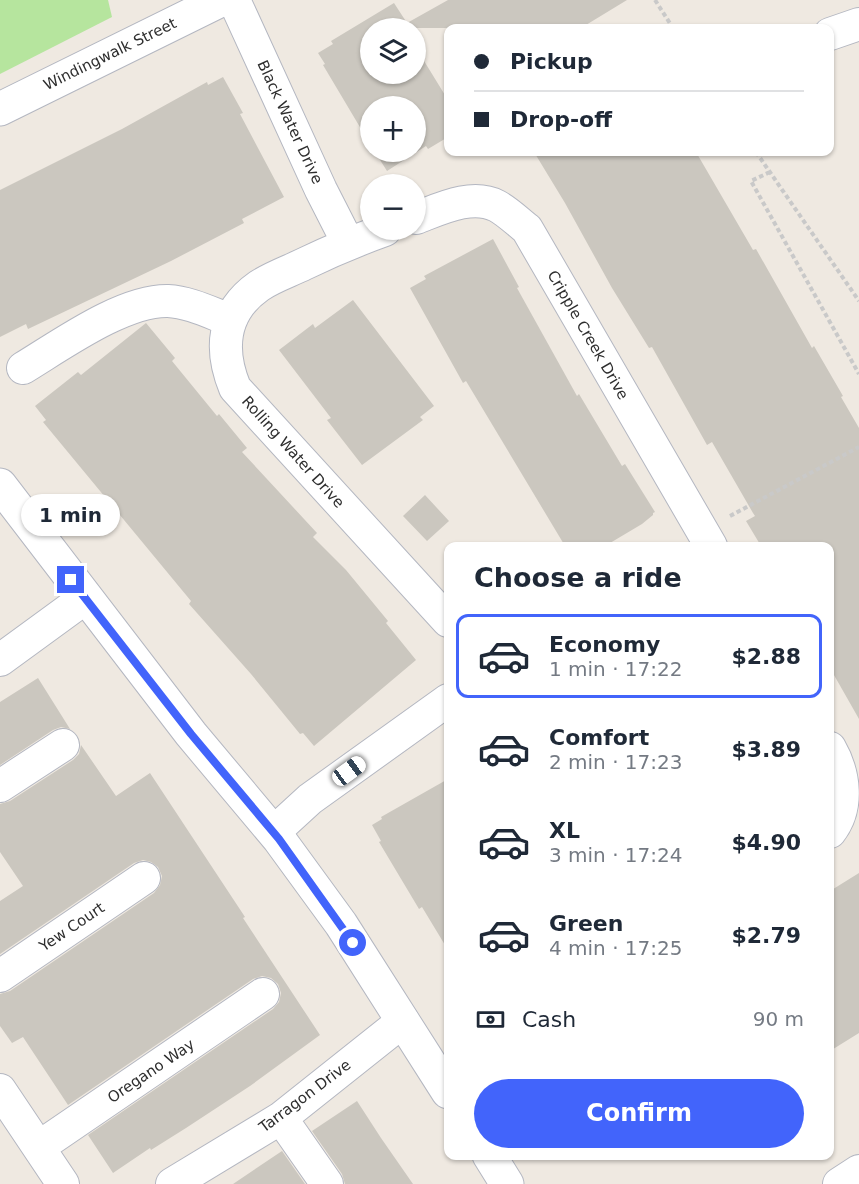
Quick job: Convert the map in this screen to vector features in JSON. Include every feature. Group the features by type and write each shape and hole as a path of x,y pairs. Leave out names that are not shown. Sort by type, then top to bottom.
{"street":[{"name":"Windingwalk Street","path":"0,109 221,0"},
{"name":"Black Water Drive","path":"234,0 321,190 348,243"},
{"path":"834,33 859,24"},
{"name":"Cripple Creek Drive","path":"426,214 450,205 473,201 496,205 527,229 706,539"},
{"path":"348,243 360,239"},
{"name":"Rolling Water Drive","path":"348,243 260,285 242,301 230,320 226,340 227,368 235,388 444,617"},
{"path":"23,368 106,319 144,303 170,301 202,309 230,320"},
{"path":"0,485 191,734 274,832 341,924 444,1086"},
{"path":"0,660 85,598"},
{"path":"274,832 310,799 444,703"},
{"path":"0,786 63,745"},
{"path":"834,755 843,784 842,807 834,826"},
{"name":"Yew Court","path":"0,976 144,878"},
{"name":"Oregano Way","path":"39,1147 263,994"},
{"name":"Tarragon Drive","path":"172,1184 281,1118 403,1021"},
{"path":"0,1090 63,1184"},
{"path":"281,1118 327,1184"},
{"path":"492,1160 507,1184"},
{"path":"838,1184 859,1171"}],"path":[{"path":"655,0 670,24"},
{"path":"759,156 859,301"},
{"path":"771,172 751,181 859,374"},
{"path":"706,539 859,447"}],"green space":[{"path":"0,0 108,0 112,17 0,74"}],"building":[{"path":"448,0 627,0 588,24 444,24 444,28 426,28 426,18 416,18"},
{"path":"394,3 404,18 369,18"},
{"path":"360,24 360,84 426,84 426,64 444,93 444,139 428,149 426,146 426,96 360,96 360,127 318,53 333,44 331,41"},
{"path":"223,77 284,197 242,219 244,223 171,261 28,329 26,324 0,337 0,190 122,129 207,82 208,85"},
{"path":"536,156 698,156 843,396 841,397 859,428 859,719 834,675 834,542 759,542 746,521 755,516 712,442 707,445 652,347 649,348 612,288"},
{"path":"381,162 401,162 387,171"},
{"path":"493,239 519,287 517,288 577,396 579,394 622,466 625,464 655,512 653,515 612,542 563,542 466,381 463,383 410,288 426,279 424,276"},
{"path":"353,300 434,406 420,417 423,420 362,465 327,420 331,418 279,350 313,324 315,328"},
{"path":"146,323 175,358 172,361 217,416 219,414 247,448 242,452 317,533 313,537 346,570 388,621 386,623 416,660 314,746 303,733 300,734 189,604 191,601 43,422 46,420 35,406 78,372 81,375"},
{"path":"425,495 449,521 427,541 403,516"},
{"path":"38,678 70,729 61,727 53,730 0,765 0,702"},
{"path":"81,745 116,796 150,773 320,1035 250,1086 113,1173 88,1135 273,1009 279,1002 281,993 278,984 271,978 262,976 253,979 68,1105 23,1037 12,1043 0,1026 0,994 10,991 154,893 160,885 162,876 158,867 143,860 134,863 0,954 0,901 23,886 0,852 0,804 10,801 73,760 79,754"},
{"path":"444,781 444,943 422,907 419,909 379,842 381,841 372,825 382,819 381,817"},
{"path":"859,873 859,1033 834,1049 834,889"},
{"path":"357,1101 413,1184 345,1184 342,1174 312,1131"},
{"path":"282,1151 305,1184 233,1184"}],"route":[{"path":"71,580 191,734 279,839 353,943"}]}
